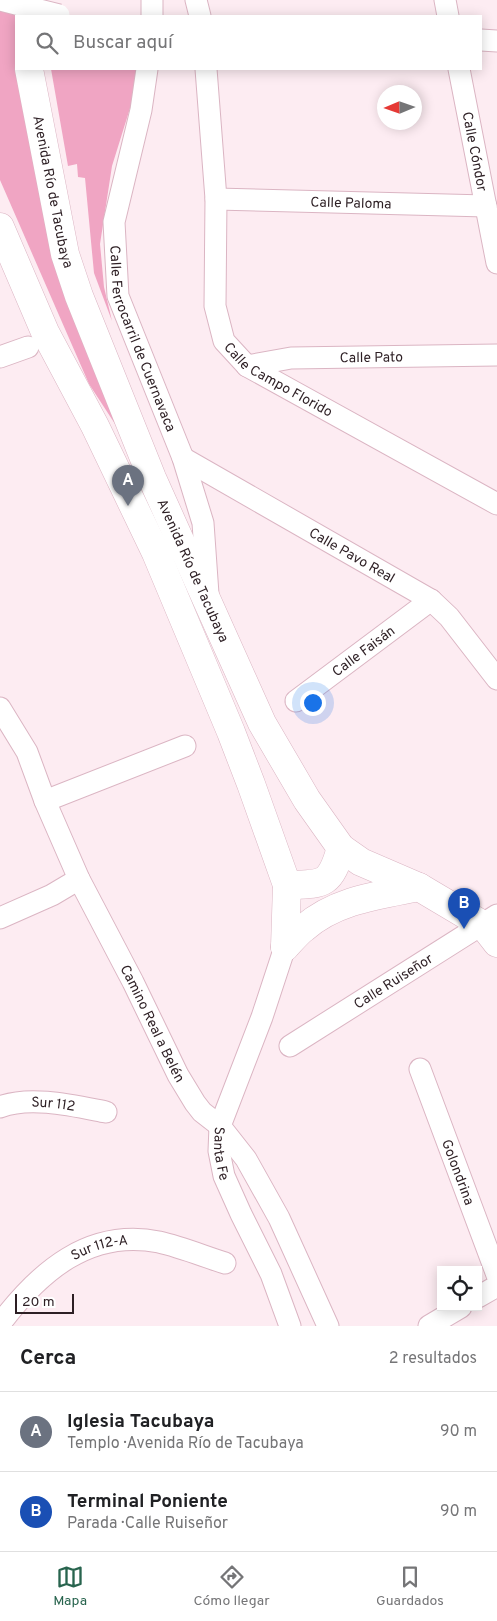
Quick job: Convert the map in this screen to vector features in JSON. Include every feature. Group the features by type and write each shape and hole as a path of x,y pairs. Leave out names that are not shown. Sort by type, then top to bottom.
{"main road":[{"path":"20,0 21,15"},
{"name":"Avenida Río de Tacubaya","path":"29,70 64,254 152,478 262,723 308,800 341,848 361,862 419,886 492,928"},
{"name":"Avenida Río de Tacubaya","path":"0,227 45,332 95,426 156,553 244,766 287,885 285,947"},
{"path":"287,885 317,884 327,880 335,867 341,848"},
{"path":"285,947 304,928 322,914 339,906 359,899 419,886"}],"street":[{"path":"0,0 59,15"},
{"path":"152,0 152,15"},
{"path":"196,0 200,15"},
{"path":"445,0 448,15"},
{"path":"482,40 497,41"},
{"name":"Calle Ferrocarril de Cuernavaca","path":"147,70 140,110 114,222 118,296 183,458 203,523 208,604"},
{"name":"Calle Campo Florido","path":"206,70 216,199 215,306 224,341 247,366 497,504"},
{"name":"Calle Cóndor","path":"459,70 497,263"},
{"name":"Calle Paloma","path":"216,199 486,206"},
{"path":"0,357 28,347"},
{"name":"Calle Pato","path":"247,366 291,358 497,355"},
{"name":"Calle Pavo Real","path":"183,458 431,600 454,623 497,679"},
{"name":"Calle Faisán","path":"296,701 431,600"},
{"name":"Camino Real a Belén","path":"0,708 27,752 45,801 79,880 133,982 188,1093 202,1112 220,1126 246,1159 265,1192 328,1326"},
{"path":"45,801 185,746"},
{"path":"0,918 52,895 79,880"},
{"name":"Calle Ruiseñor","path":"290,1046 492,928"},
{"name":"Santa Fe","path":"285,947 262,1017 220,1126 219,1151 224,1176 271,1274 290,1326"},
{"name":"Golondrina","path":"420,1070 497,1275"},
{"name":"Sur 112","path":"0,1107 8,1104 34,1102 106,1112"},
{"name":"Sur 112-A","path":"0,1324 14,1305 39,1279 63,1260 91,1246 124,1239 159,1242 225,1263"},
{"path":"482,1295 497,1286"},
{"path":"429,1326 454,1311"}],"shaded area":[{"path":"0,0 16,0 18,15 15,15 15,70 61,268 117,427 89,384 0,180"},
{"path":"51,70 137,70 131,105 112,166 100,244 104,287 112,321 94,273 85,178 78,177 77,164 68,166"}],"place":[{"name":"Iglesia Tacubaya","path":"128,506"},
{"name":"Terminal Poniente","path":"464,929"}]}
